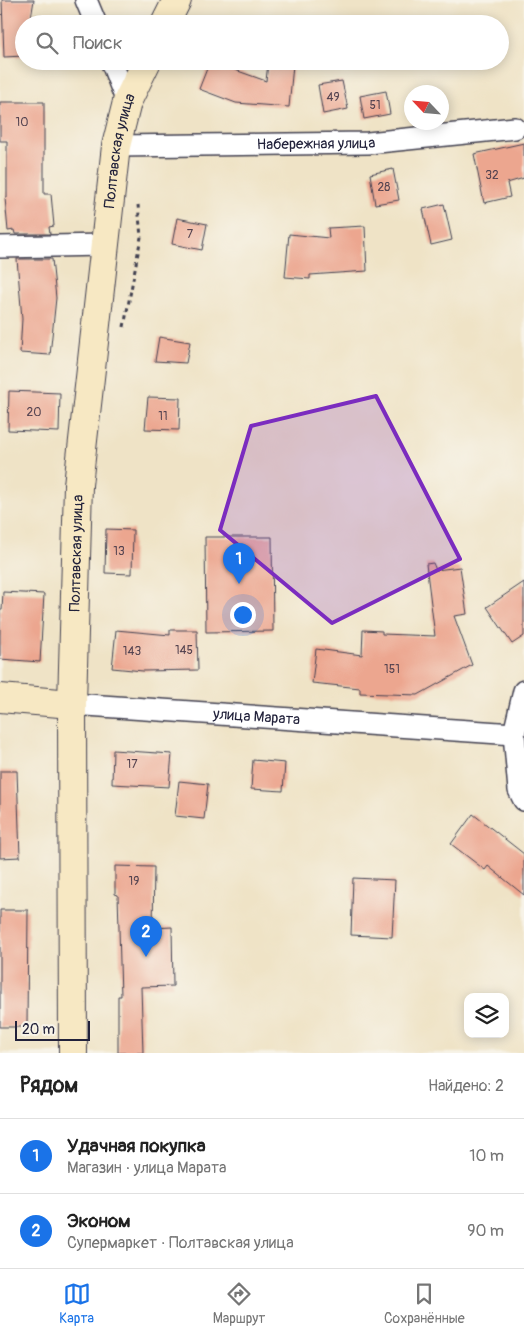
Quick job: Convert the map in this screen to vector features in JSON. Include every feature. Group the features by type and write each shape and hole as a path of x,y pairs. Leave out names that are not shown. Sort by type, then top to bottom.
{"street":[{"path":"86,0 92,15"},
{"path":"170,15 177,0"},
{"path":"114,70 127,102"},
{"name":"Полтавская улица","path":"73,1053 72,704 78,485 116,146 127,102 143,70"},
{"name":"Набережная улица","path":"116,146 368,143 515,128"},
{"path":"0,247 105,245"},
{"path":"524,691 514,734 519,790 524,800"},
{"name":"улица Марата","path":"0,698 514,734"}],"highlighted area":[{"path":"376,396 460,559 332,623 220,530 251,426"}],"building":[{"path":"2,0 34,0 32,15 15,15 15,56 4,57"},
{"path":"206,70 235,70 266,81 267,70 293,70 289,107 236,103 199,89"},
{"path":"342,81 348,109 323,114 318,85"},
{"path":"386,91 390,114 364,119 360,96"},
{"path":"0,102 44,102 44,194 51,194 54,226 49,227 50,234 15,234 14,230 8,231 5,198 7,198 7,141 0,141"},
{"path":"524,143 524,178 507,183 510,197 484,203 474,154"},
{"path":"393,169 399,200 375,204 370,174"},
{"path":"444,204 452,240 431,245 423,209"},
{"path":"177,218 207,224 202,250 172,244"},
{"path":"365,226 367,271 310,275 310,279 285,277 289,234 329,238 328,228"},
{"path":"17,259 52,259 56,298 50,355 20,353 22,319"},
{"path":"159,337 190,342 186,363 155,361"},
{"path":"9,391 60,393 59,432 8,430"},
{"path":"148,397 180,398 179,430 145,429"},
{"path":"106,529 133,530 132,574 105,573"},
{"path":"205,537 272,537 273,631 206,632"},
{"path":"433,563 436,570 460,567 467,614 454,616 472,665 418,695 360,693 360,688 312,683 316,649 362,655 363,630 382,631 382,634 435,636 426,564"},
{"path":"524,582 524,636 512,644 487,607"},
{"path":"3,592 44,594 40,662 0,659 0,610 2,610"},
{"path":"116,630 170,635 170,630 197,630 198,670 143,671 112,668"},
{"path":"113,750 172,754 169,787 112,784"},
{"path":"253,760 285,763 283,791 251,789"},
{"path":"0,771 17,771 20,857 0,858"},
{"path":"179,781 208,784 204,819 175,816"},
{"path":"473,814 524,854 524,895 488,866 485,870 451,844"},
{"path":"115,866 154,867 153,928 172,927 173,986 141,987 143,1053 118,1053 118,996 121,996 118,895 115,894"},
{"path":"353,878 395,880 392,937 351,935"},
{"path":"0,910 28,910 27,1027 0,1027"}],"place":[{"name":"Удачная покупка","path":"239,584"},
{"name":"Эконом","path":"146,957"}]}
